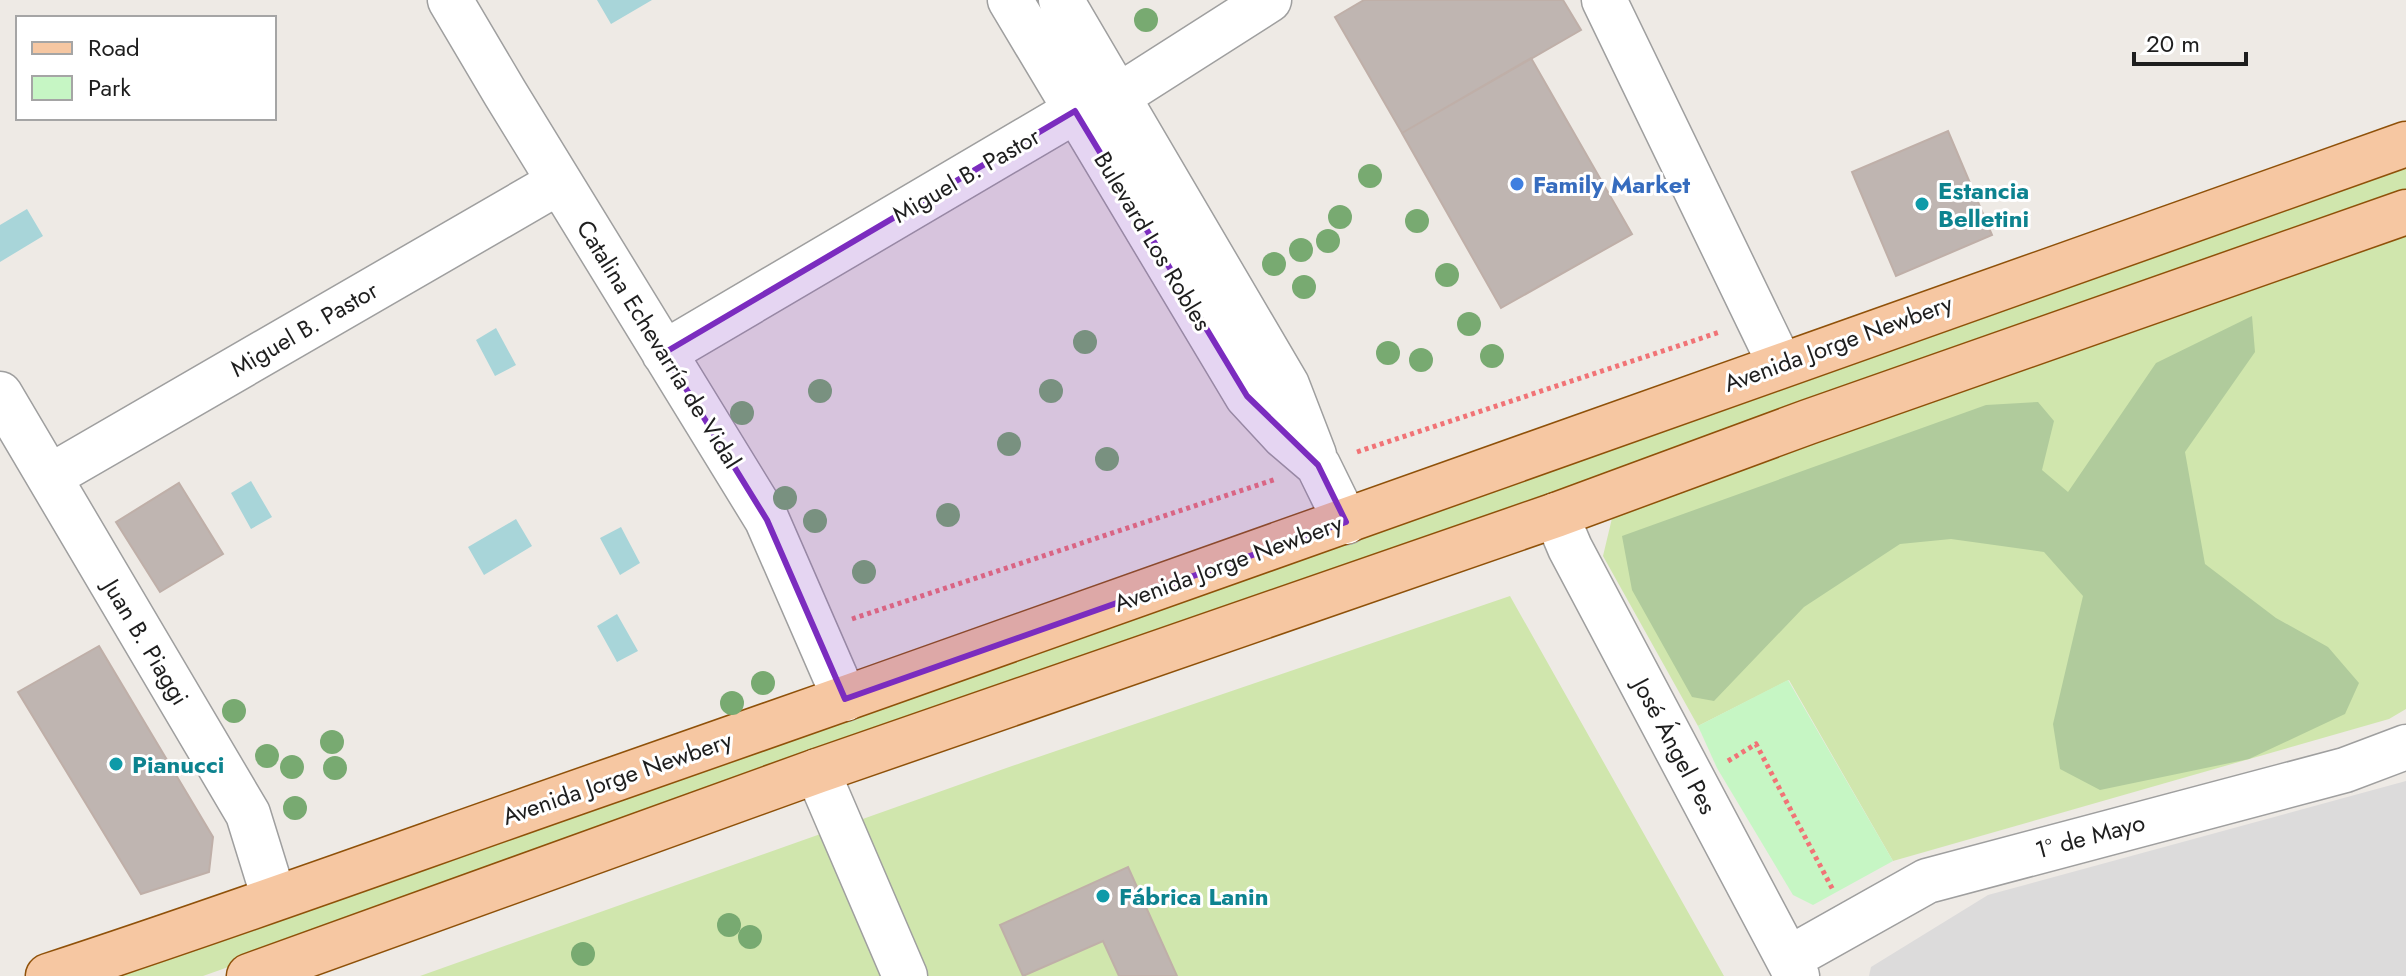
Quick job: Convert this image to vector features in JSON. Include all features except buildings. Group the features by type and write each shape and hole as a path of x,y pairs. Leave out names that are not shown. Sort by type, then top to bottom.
{"main road":[{"name":"Avenida Jorge Newbery","path":"48,976 845,699 1780,364 2406,144"},
{"path":"249,976 817,771 1556,515 1808,422 2406,212"}],"street":[{"name":"Catalina Echevarría de Vidal","path":"450,0 767,520 845,699"},
{"name":"Bulevard Los Robles","path":"1010,0 1247,396 1284,436 1318,465"},
{"name":"Bulevard Los Robles","path":"1061,0 1287,385 1318,465 1346,522"},
{"name":"Miguel B. Pastor","path":"664,353 1075,111 1117,97 1269,0"},
{"path":"1604,0 1780,364"},
{"name":"Miguel B. Pastor","path":"49,477 559,182"},
{"name":"Juan B. Piaggi","path":"0,394 248,814 274,898"},
{"name":"José Ángel Pes","path":"1556,515 1570,548 1793,968"},
{"name":"1º de Mayo","path":"1793,968 1927,881 2345,770 2406,747"},
{"path":"817,771 905,976"}],"path":[{"path":"1717,768 1756,744 1835,893"}],"highlighted area":[{"path":"1075,111 1247,396 1318,465 1346,522 845,699 767,520 664,353"}],"shaded area":[{"path":"2406,781 2406,976 1869,976 1871,967 1988,895"}],"green space":[{"path":"2406,165 2406,195 203,976 109,976"},
{"path":"2406,229 2406,709 2389,719 1893,861 1789,680 1698,726 1603,556 1613,514"},
{"path":"2252,316 2255,352 2185,452 2205,564 2276,618 2328,647 2359,683 2345,714 2249,759 2100,790 2060,769 2053,724 2083,596 2044,552 1951,539 1900,544 1804,607 1714,701 1692,697 1632,590 1622,536 1986,405 2038,402 2054,421 2042,470 2068,492 2156,363"},
{"path":"1510,596 1724,976 420,976 1012,766"},
{"path":"1788,680 1893,861 1813,905 1793,895 1717,768 1698,726"}],"water":[{"path":"597,0 652,0 611,24"},
{"path":"27,209 43,236 0,262 0,225"},
{"path":"496,328 516,365 495,376 476,340"},
{"path":"251,481 272,517 251,529 231,493"},
{"path":"516,519 532,546 484,575 468,547"},
{"path":"621,527 640,563 620,575 600,538"},
{"path":"617,614 638,651 617,662 597,626"}],"place":[{"name":"Family Market","path":"1517,184"},
{"name":"Estancia Belletini","path":"1922,204"},
{"name":"Pianucci","path":"116,764"},
{"name":"Fábrica Lanin","path":"1103,896"}]}
